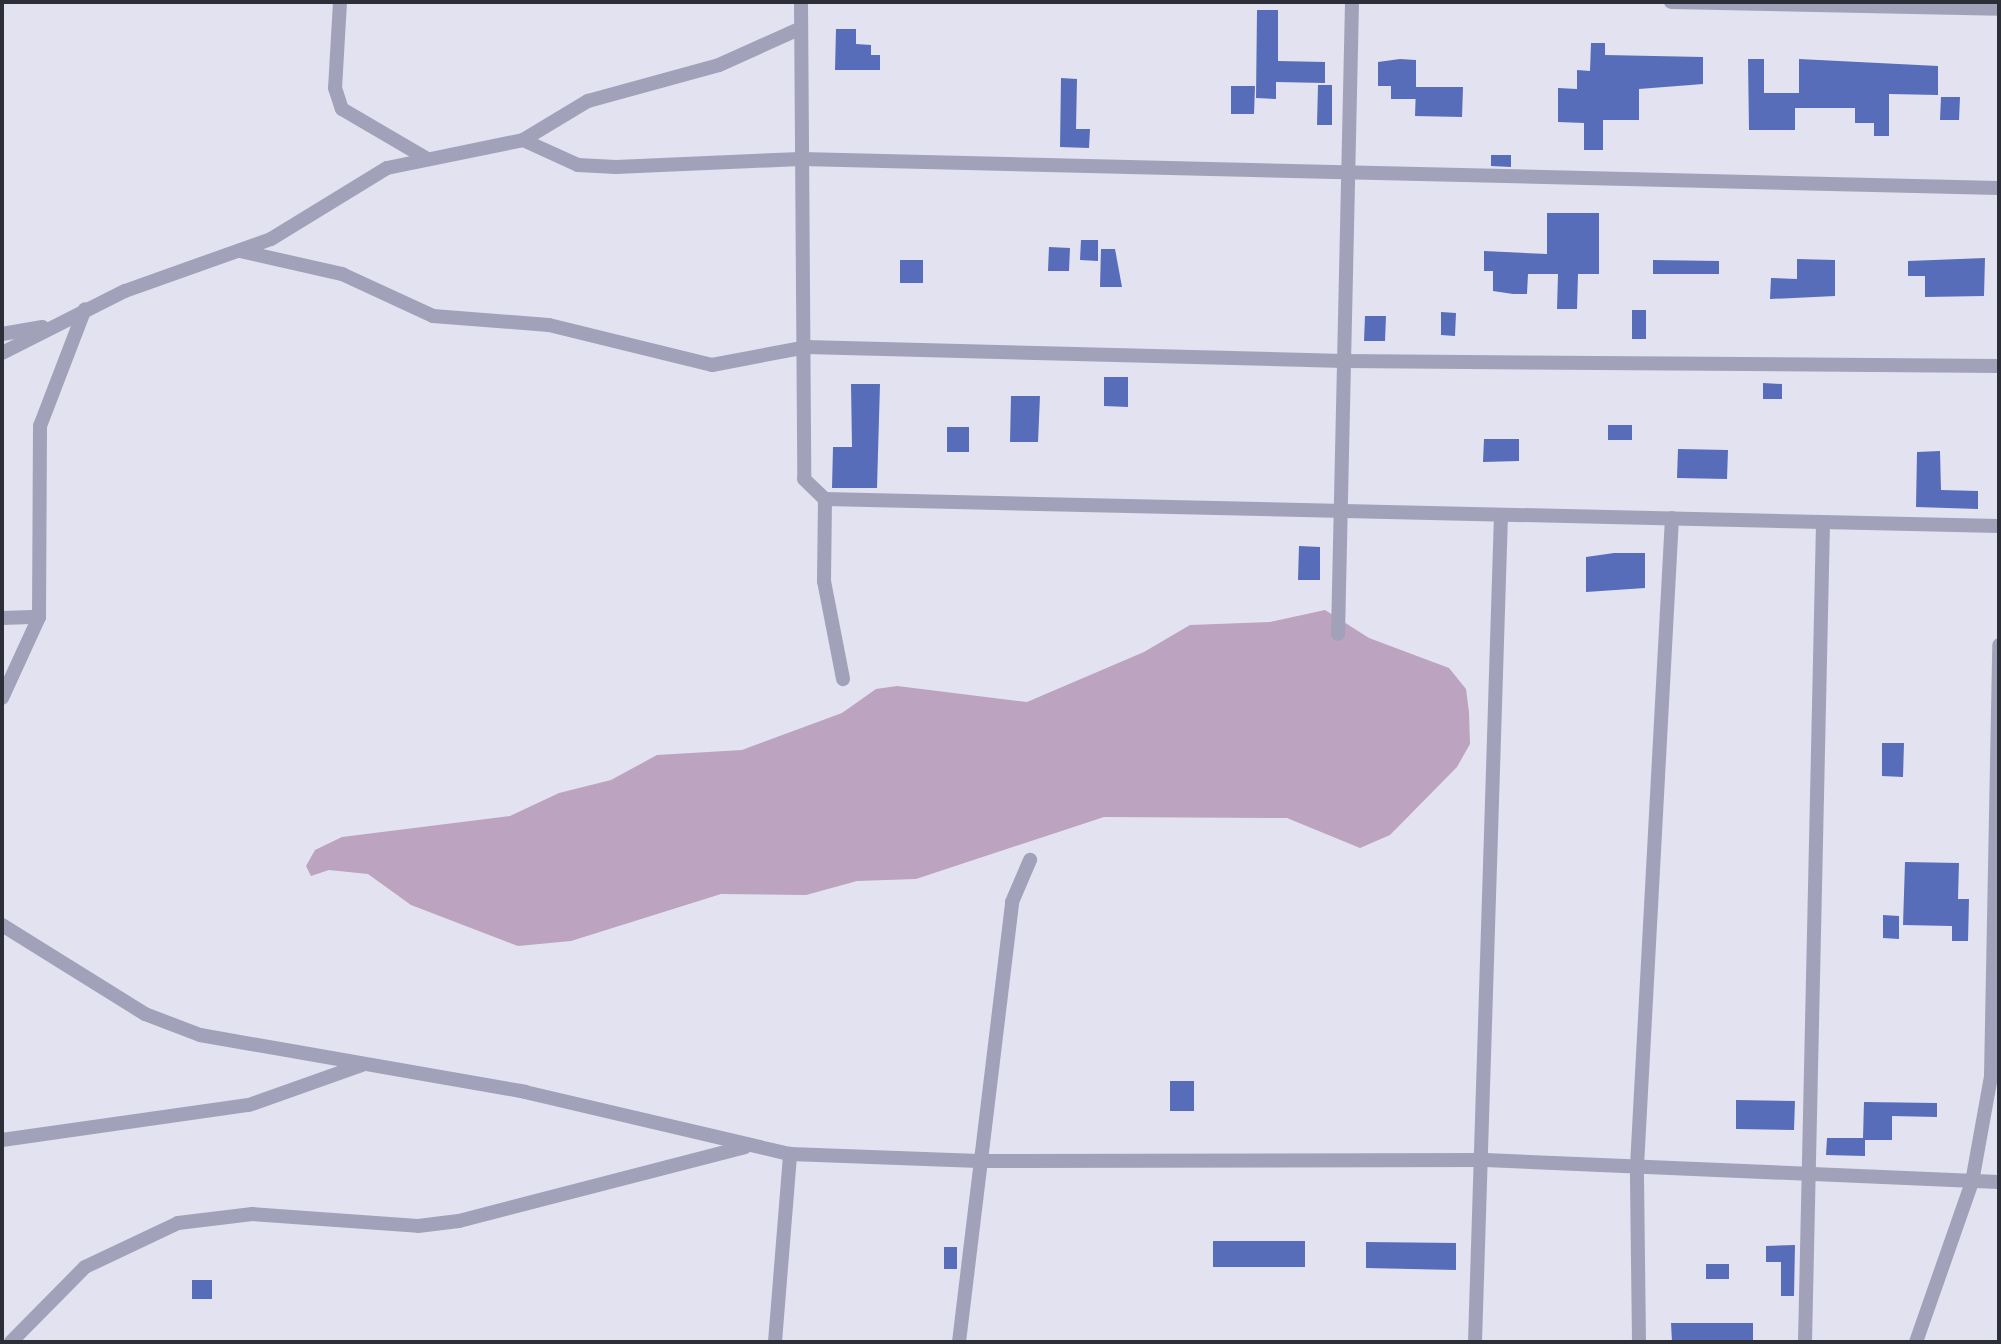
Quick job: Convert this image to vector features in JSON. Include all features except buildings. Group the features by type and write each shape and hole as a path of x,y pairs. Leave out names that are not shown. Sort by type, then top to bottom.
{"street":[{"path":"340,2 335,88 342,108 426,158"},
{"path":"801,2 799,29 806,347 804,479 825,499 1999,526"},
{"path":"1338,634 1343,511 1343,361 1352,2"},
{"path":"1671,2 1999,9"},
{"path":"2,353 85,309 271,239 387,168 523,140 588,101 719,65 799,29"},
{"path":"523,140 578,165 801,159 1999,188"},
{"path":"240,251 342,274 433,316 549,325 692,363 806,347 1343,361 1999,366"},
{"path":"2,698 39,617 44,537 40,426 85,309"},
{"path":"2,334 52,326"},
{"path":"825,499 824,581 843,679"},
{"path":"1475,1342 1485,1160 1501,514"},
{"path":"1639,1342 1637,1166 1672,518"},
{"path":"1805,1342 1806,1177 1823,522"},
{"path":"2,618 39,617"},
{"path":"1916,1342 1972,1182 1991,1076 1999,645"},
{"path":"959,1342 1012,902 1030,860"},
{"path":"2,925 145,1014 189,1031 525,1092 790,1154 979,1161 1485,1160 1806,1177 1999,1182"},
{"path":"2,1140 249,1105 364,1064"},
{"path":"11,1342 85,1268 178,1223 252,1214 445,1222 750,1146"},
{"path":"775,1342 790,1154"}],"shaded area":[{"path":"1325,610 1369,638 1449,668 1466,689 1470,744 1457,767 1390,835 1360,848 1287,818 1104,817 916,879 857,881 806,895 721,894 571,941 518,946 411,905 368,874 329,870 311,876 306,866 315,850 342,837 510,816 559,793 611,780 657,755 742,750 842,713 876,689 897,686 1027,702 1144,652 1190,625 1270,622"}]}
